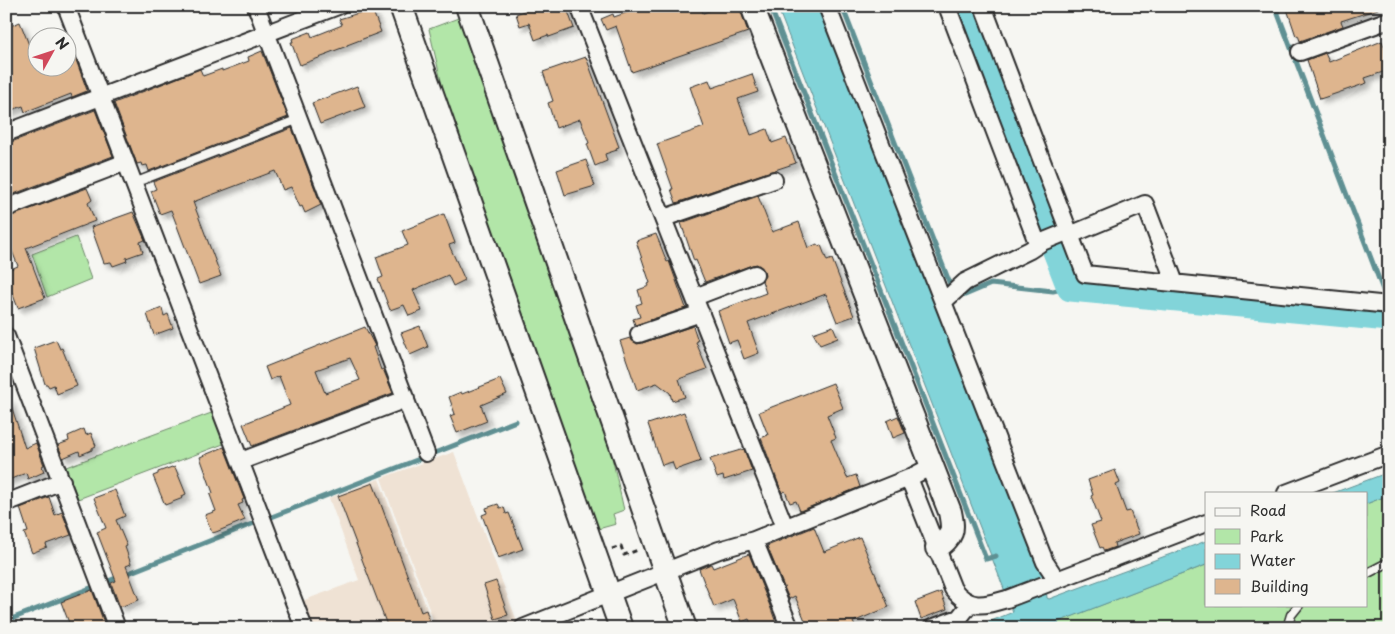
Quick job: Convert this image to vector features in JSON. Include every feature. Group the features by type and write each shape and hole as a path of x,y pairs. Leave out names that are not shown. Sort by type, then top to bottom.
{"street":[{"path":"66,6 126,162 137,181 304,628"},
{"path":"256,6 426,453"},
{"path":"6,133 338,6"},
{"path":"401,6 621,628"},
{"path":"467,6 685,628"},
{"path":"580,6 785,527"},
{"path":"752,6 950,512 953,528 951,534 937,548"},
{"path":"827,6 952,293 1051,583"},
{"path":"947,6 1040,243"},
{"path":"983,6 1067,233 1085,274 1387,305"},
{"path":"1300,52 1389,20"},
{"path":"6,208 126,162"},
{"path":"664,218 774,180"},
{"path":"952,293 1040,243 1145,204 1175,283"},
{"path":"695,297 755,274"},
{"path":"639,334 702,313"},
{"path":"6,336 116,628"},
{"path":"241,461 406,399"},
{"path":"1289,492 1389,454"},
{"path":"524,628 719,550 754,540 909,478 932,466"},
{"path":"909,478 954,589 961,599 970,604 992,603 1007,599 1205,523"},
{"path":"6,503 62,481"},
{"path":"754,540 790,628"},
{"path":"932,628 959,618 970,604"}],"lane":[{"path":"137,181 299,119"},
{"path":"1368,573 1389,562"},
{"path":"1287,628 1291,615 1298,606"}],"path":[{"path":"604,552 621,546 624,555 638,550"}],"shaded area":[{"path":"454,452 518,624 509,628 436,628 381,478"},
{"path":"379,479 434,628 309,628 299,602 359,580 329,498"}],"green space":[{"path":"461,17 609,444 624,510 613,514 616,524 598,529 445,98 429,29"},
{"path":"76,237 91,279 47,297 32,254"},
{"path":"214,412 226,443 78,499 66,467"},
{"path":"1389,495 1389,628 1060,628 1057,622 1205,565 1205,606 1368,606 1368,503"}],"water":[{"path":"777,6 819,6 1045,579 1047,598 1049,599 1205,541 1205,565 1058,622 1060,628 974,628 1013,612"},
{"path":"1389,472 1389,495 1368,503 1368,492 1336,492"}],"building":[{"path":"536,6 566,6 574,28 535,40 529,23 520,26 516,14"},
{"path":"645,6 700,6 703,13 723,6 739,6 748,32 632,72 616,26 606,30 601,19 613,14 614,17"},
{"path":"1286,6 1378,6 1378,9 1341,21 1343,26 1300,41 1298,35 1296,36"},
{"path":"372,9 381,32 300,65 291,42 293,42 292,39 310,32 312,37 342,25 339,19"},
{"path":"20,22 28,42 28,78 78,78 78,66 87,91 72,97 71,94 25,112 23,106 6,112 6,28"},
{"path":"1382,41 1389,58 1389,70 1365,78 1367,83 1320,99 1307,60 1325,53 1329,62"},
{"path":"262,51 288,117 149,171 147,165 137,164 114,103 200,69 203,76 222,69 222,71 249,61 248,57"},
{"path":"586,57 619,147 616,148 617,150 605,154 607,161 595,166 580,119 556,128 548,103 553,101 543,72"},
{"path":"752,74 758,92 738,99 751,135 767,129 772,143 786,138 796,163 676,203 657,144 704,127 690,87 709,80 712,88"},
{"path":"357,86 365,107 320,124 312,103"},
{"path":"95,110 113,156 6,197 6,144"},
{"path":"292,128 321,205 305,213 302,206 300,207 291,187 283,190 275,171 193,202 221,276 199,284 171,210 160,214 151,191 156,189 153,182"},
{"path":"586,160 595,186 565,195 557,170"},
{"path":"87,188 92,200 88,203 95,221 26,248 45,298 18,308 8,282 11,280 8,270 18,266 6,236 6,218"},
{"path":"758,196 772,232 799,222 808,248 817,244 818,246 821,245 827,261 832,259 854,316 837,322 826,294 748,323 759,353 744,359 737,340 729,343 718,311 766,293 762,281 765,276 764,270 757,264 752,265 705,282 696,260 694,261 681,223"},
{"path":"133,212 145,240 140,242 143,252 126,258 127,261 113,266 111,262 104,263 91,227"},
{"path":"444,214 455,243 449,245 465,280 453,286 448,275 413,290 422,311 409,316 404,305 390,310 378,279 383,277 376,257 408,245 402,231"},
{"path":"656,234 667,262 669,261 686,308 635,325 633,319 640,317 636,305 642,303 638,290 649,286 648,284 650,283 636,241"},
{"path":"162,308 164,316 168,314 173,328 154,335 147,314"},
{"path":"420,326 428,347 410,355 401,333"},
{"path":"693,326 698,341 696,342 707,369 679,379 685,397 672,401 670,393 657,383 637,390 620,341 630,338 637,344 642,343"},
{"path":"833,326 838,338 820,345 813,333"},
{"path":"365,327 375,346 373,347 381,370 383,369 393,393 252,446 243,424 290,405 279,376 270,380 265,367","holes":["350,358 360,380 325,393 316,370"]},
{"path":"56,340 60,349 62,348 77,386 57,394 54,385 49,387 45,384 34,348"},
{"path":"500,379 507,394 481,405 487,421 457,433 450,416 455,414 449,397"},
{"path":"833,383 843,408 827,415 836,438 831,440 847,478 856,475 860,487 800,511 796,501 790,503 785,491 782,493 761,438 768,435 759,412"},
{"path":"6,399 9,399 25,448 36,443 44,465 42,466 44,472 28,479 26,473 6,481"},
{"path":"684,412 701,461 675,470 672,462 662,465 648,424"},
{"path":"898,416 905,433 893,438 887,421"},
{"path":"84,429 86,435 91,433 96,446 92,450 80,455 79,451 63,458 58,445 69,441 68,436"},
{"path":"224,447 244,499 242,500 243,503 238,505 245,520 212,533 205,515 216,511 210,495 213,493 200,457"},
{"path":"744,449 752,471 724,480 723,476 717,478 710,459"},
{"path":"175,467 186,494 182,496 183,498 165,505 153,476"},
{"path":"1115,470 1120,483 1116,485 1126,512 1130,511 1139,534 1114,543 1115,547 1104,551 1102,547 1100,548 1091,525 1101,522 1091,496 1093,495 1088,480"},
{"path":"373,483 421,612 426,610 432,628 388,628 338,496"},
{"path":"115,490 125,516 116,520 127,546 125,547 131,564 126,566 139,600 120,607 111,583 116,581 97,532 106,528 94,498"},
{"path":"49,497 55,515 62,512 71,535 46,544 47,547 32,553 24,533 28,532 20,508"},
{"path":"498,504 500,508 504,507 506,514 509,513 523,549 498,558 482,515 487,513 486,508"},
{"path":"814,527 824,552 860,537 889,607 853,622 856,628 808,628 795,596 789,599 767,546"},
{"path":"749,554 778,628 753,628 749,619 742,622 733,599 714,607 699,569 711,564 713,568"},
{"path":"496,581 508,615 495,619 484,585"},
{"path":"92,590 106,628 71,628 61,602"},
{"path":"941,592 947,609 921,619 915,602"}],"waterway":[{"path":"770,6 986,559 996,556"},
{"path":"842,6 950,284 959,293 965,295 991,284 1053,291 1071,287"},
{"path":"962,6 1071,287 1389,317"},
{"path":"1275,6 1388,303"},
{"path":"6,320 11,333"},
{"path":"268,514 269,518 516,421"},
{"path":"106,582 257,522"},
{"path":"6,621 93,587"}]}
